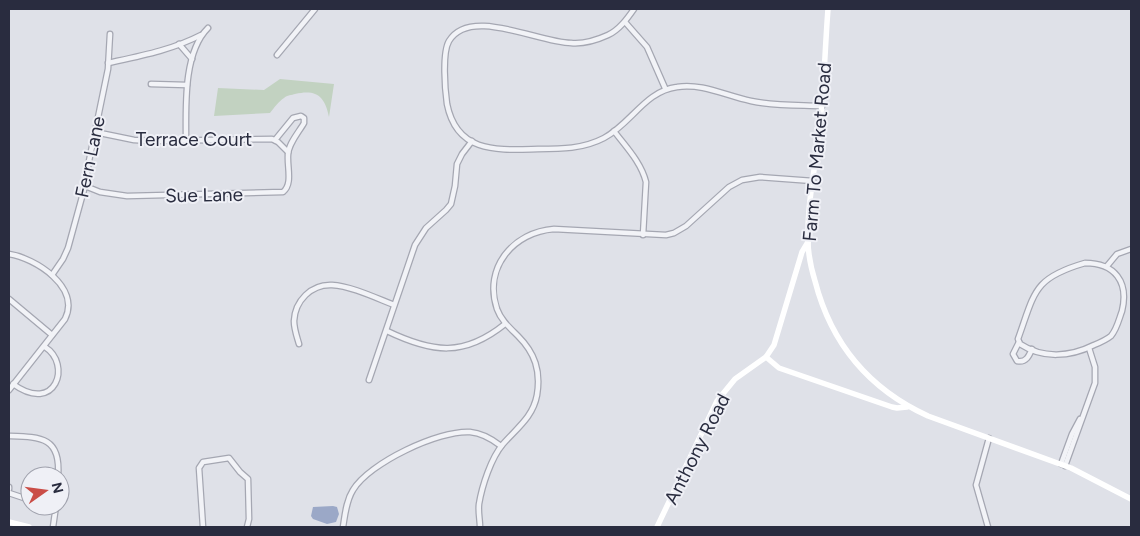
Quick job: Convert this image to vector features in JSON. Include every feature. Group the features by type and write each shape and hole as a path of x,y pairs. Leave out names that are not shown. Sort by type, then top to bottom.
{"street":[{"path":"277,55 315,9"},
{"path":"634,9 625,22 608,35 598,39 571,44 479,25 466,28 455,34 449,40 446,54 447,103 455,127 472,141 490,149 570,148 586,145 604,138 649,99 665,88 689,85 753,102 822,106"},
{"name":"Farm To Market Road","path":"828,9 822,106 808,215 808,242 810,265 819,298 838,339 868,376 907,407 1063,465 1131,499"},
{"path":"625,22 647,47 665,88"},
{"path":"186,140 187,85 192,59 201,36 208,28"},
{"name":"Fern Lane","path":"52,275 68,248 85,186 108,63 110,34"},
{"path":"108,63 152,53 201,36"},
{"path":"180,44 192,59"},
{"path":"151,84 187,85"},
{"path":"275,140 293,118 301,116 304,118 304,123 288,152"},
{"path":"614,131 641,166 646,182 643,234"},
{"name":"Terrace Court","path":"95,132 134,140 266,138 275,140 288,152"},
{"path":"369,380 420,236 451,204 457,164 472,141"},
{"name":"Sue Lane","path":"85,186 100,192 127,196 279,193 285,191 289,183 288,152"},
{"path":"480,527 479,506 482,490 490,468 501,446 530,413 535,402 538,382 536,363 532,352 505,324 497,308 495,275 505,253 518,240 535,232 554,229 666,235 680,230 729,187 742,180 760,177 813,181"},
{"name":"Anthony Road","path":"657,527 717,401 736,379 766,357 774,344 802,252 808,242"},
{"path":"1107,266 1117,254 1131,248"},
{"path":"9,254 28,259 52,275 63,288 67,297 68,309 65,319 45,347 9,390"},
{"path":"1019,342 1032,349 1059,356 1089,348 1111,336 1119,321 1124,304 1124,290 1119,279 1107,266 1085,262 1063,270 1047,279 1034,295 1018,338 1019,342 1013,354 1017,361 1025,360 1032,349"},
{"path":"299,344 294,322 296,312 300,301 311,290 332,285 357,291 394,305"},
{"path":"9,298 52,336"},
{"path":"387,331 404,339 428,346 455,348 478,342 505,324"},
{"path":"13,384 22,391 35,395 51,390 58,374 58,366 54,355 45,347"},
{"path":"1063,465 1095,383 1095,367 1089,348"},
{"path":"766,357 779,368 892,407 907,407"},
{"path":"343,527 346,507 352,491 366,475 386,460 422,444 461,432 472,432 482,435 501,446"},
{"path":"9,436 37,438 54,443 58,457 58,466"},
{"path":"988,527 976,485 989,438"},
{"path":"203,527 199,468 203,462 226,458 231,460 248,479 250,503 247,527"},
{"path":"9,522 29,527"}],"green space":[{"path":"280,79 334,84 329,117 322,99 309,93 287,96 270,113 214,116 218,88 264,90"}],"water":[{"path":"313,507 337,507 339,514 336,522 327,524 313,519 311,516"}]}
